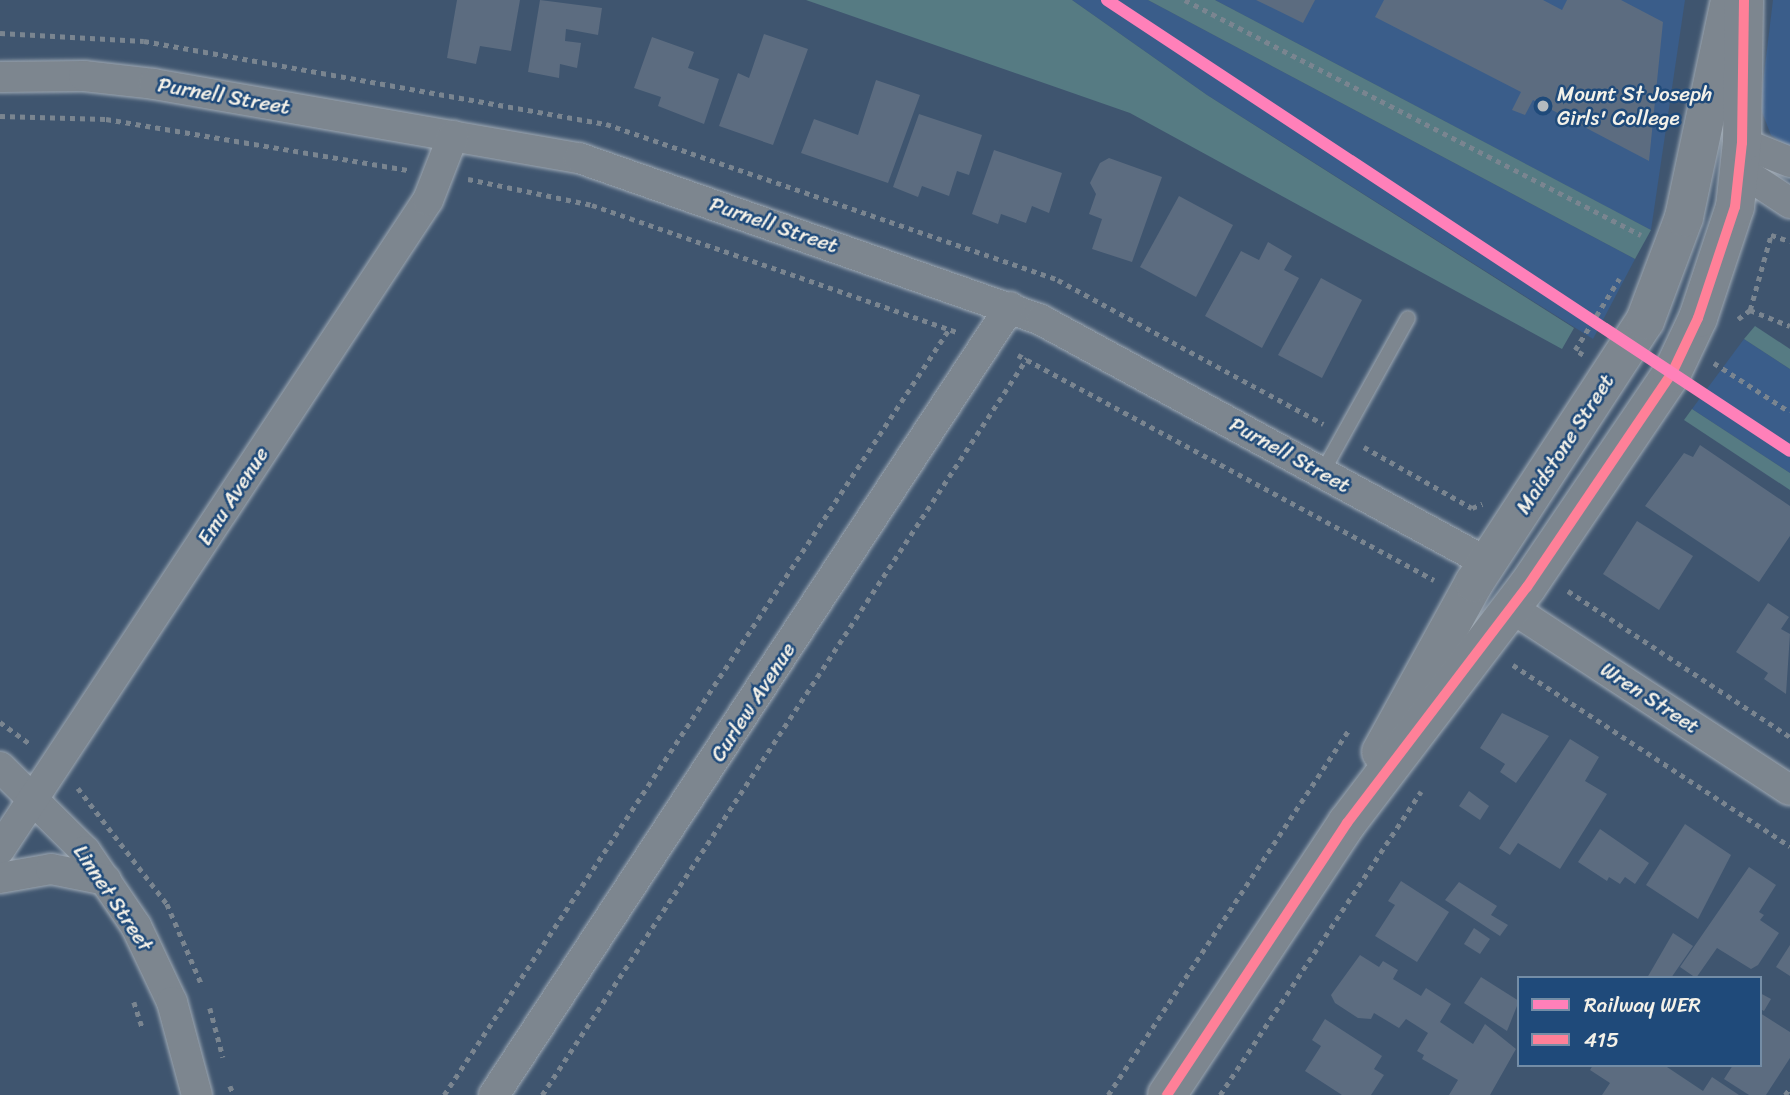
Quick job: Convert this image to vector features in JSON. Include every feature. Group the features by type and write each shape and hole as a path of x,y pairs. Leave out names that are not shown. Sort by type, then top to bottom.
{"main road":[{"name":"Maidstone Street","path":"1347,823 1413,687 1488,563 1640,329 1652,244 1697,145 1730,0"},
{"name":"Maidstone Street","path":"1167,1095 1347,823 1522,614 1672,373 1716,273 1741,156 1744,0"},
{"path":"1697,145 1741,156"},
{"path":"1488,563 1522,614"}],"street":[{"name":"Purnell Street","path":"0,76 84,76 154,84 579,158 1010,307 1080,339 1488,563"},
{"name":"Emu Avenue","path":"0,849 428,200 453,136"},
{"path":"1741,156 1790,162"},
{"path":"1741,156 1790,203"},
{"name":"Curlew Avenue","path":"494,1095 1010,307"},
{"name":"Wren Street","path":"1522,614 1790,790"},
{"name":"Linnet Street","path":"0,767 35,797 106,880 156,963 198,1095"},
{"path":"0,878 51,869 106,880"}],"lane":[{"path":"1322,473 1408,318"}],"path":[{"path":"1185,0 1652,244"},
{"path":"1648,225 1652,244"},
{"path":"1750,310 1771,235 1790,241"},
{"path":"1591,360 1575,350 1622,275"},
{"path":"444,1095 949,329"},
{"path":"542,1095 1027,358"},
{"path":"1710,360 1790,412"},
{"path":"1343,435 1472,508 1486,503"},
{"path":"1790,737 1558,584 1522,614 1507,661 1790,846"},
{"path":"1220,1095 1424,787"},
{"path":"132,995 145,1033"},
{"path":"1785,1095 1790,1088"}],"shaded area":[{"path":"1072,0 1148,0 1635,259 1593,339 1207,95"},
{"name":"Mount St Joseph Girls' College","path":"1215,0 1685,0 1651,230 1618,213"},
{"path":"1773,0 1790,0 1790,148 1771,135 1760,107"},
{"path":"1744,339 1790,369 1790,473 1692,409"}],"green space":[{"path":"806,0 1072,0 1207,95 1574,328 1562,349 1130,113"},
{"path":"1148,0 1215,0 1651,230 1635,259"},
{"path":"1755,326 1790,349 1790,369 1744,339"},
{"path":"1692,409 1790,473 1790,490 1684,420"}],"building":[{"path":"457,0 520,0 511,51 480,46 476,64 447,58"},
{"path":"540,0 602,8 598,35 566,29 565,41 581,43 577,68 560,64 559,78 528,72"},
{"path":"1256,0 1315,0 1303,23"},
{"path":"1384,0 1543,0 1562,10 1567,0 1621,0 1663,22 1649,161 1533,100 1525,115 1512,110 1521,92 1375,17"},
{"path":"764,34 808,49 773,145 719,126 738,73 749,78"},
{"path":"652,37 694,52 688,68 719,79 704,124 658,106 661,97 634,88"},
{"path":"876,80 920,95 888,183 801,153 814,119 858,135"},
{"path":"919,114 982,135 969,175 957,171 949,196 922,186 918,197 893,187"},
{"path":"994,150 1062,173 1049,213 1032,206 1026,223 1001,214 998,224 972,214"},
{"path":"1109,158 1162,177 1132,262 1092,249 1102,219 1089,214 1096,194 1090,183 1100,163"},
{"path":"1179,196 1233,225 1196,297 1140,267"},
{"path":"1268,242 1292,256 1284,270 1299,278 1262,348 1205,316 1241,251 1259,260"},
{"path":"1321,278 1362,300 1322,378 1278,355"},
{"path":"1700,445 1790,506 1790,536 1759,582 1645,506 1684,453 1693,457"},
{"path":"1637,521 1693,556 1659,610 1603,574"},
{"path":"1768,603 1789,617 1781,629 1790,634 1786,694 1764,679 1768,673 1736,652"},
{"path":"1502,713 1549,736 1516,783 1500,772 1505,764 1480,748"},
{"path":"1570,739 1599,757 1585,781 1607,794 1560,869 1518,843 1510,855 1499,848"},
{"path":"1469,791 1489,806 1480,820 1459,806"},
{"path":"1685,824 1731,855 1698,919 1646,885"},
{"path":"1600,829 1649,863 1635,884 1625,877 1620,884 1609,877 1607,881 1578,862"},
{"path":"1749,867 1776,885 1759,912 1764,915 1760,920 1779,933 1758,965 1751,969 1717,948 1697,976 1680,967"},
{"path":"1401,881 1449,912 1417,962 1375,936 1395,905 1388,901"},
{"path":"1459,882 1497,906 1491,915 1508,925 1500,936 1445,900"},
{"path":"1474,928 1490,939 1480,954 1464,944"},
{"path":"1673,933 1693,946 1672,976 1648,976"},
{"path":"1790,945 1790,976 1776,967"},
{"path":"1360,955 1379,967 1383,961 1398,970 1393,979 1421,996 1426,988 1451,1004 1440,1022 1473,1044 1485,1024 1516,1049 1490,1095 1449,1095 1458,1080 1422,1059 1424,1055 1417,1051 1428,1033 1406,1019 1399,1028 1374,1013 1371,1019 1358,1018 1335,1003 1331,995"},
{"path":"1481,977 1517,1000 1507,1031 1464,1003"},
{"path":"1762,994 1771,999 1764,1011 1762,1010"},
{"path":"1762,1014 1790,1032 1790,1058 1766,1095 1749,1095 1724,1079 1732,1067 1762,1067"},
{"path":"1325,1019 1382,1056 1374,1069 1384,1075 1371,1095 1342,1095 1305,1071 1321,1046 1312,1040"},
{"path":"1592,1067 1667,1067 1703,1091 1712,1077 1739,1095 1602,1095 1610,1083 1590,1070"}],"rail line":[{"name":"WER","path":"1107,0 1790,451"}],"transit line":[{"name":"415","path":"1167,1095 1347,823 1527,587 1672,373 1698,318 1735,207 1742,143 1744,0"}],"place":[{"name":"Mount St Joseph Girls' College","path":"1543,106"}]}
